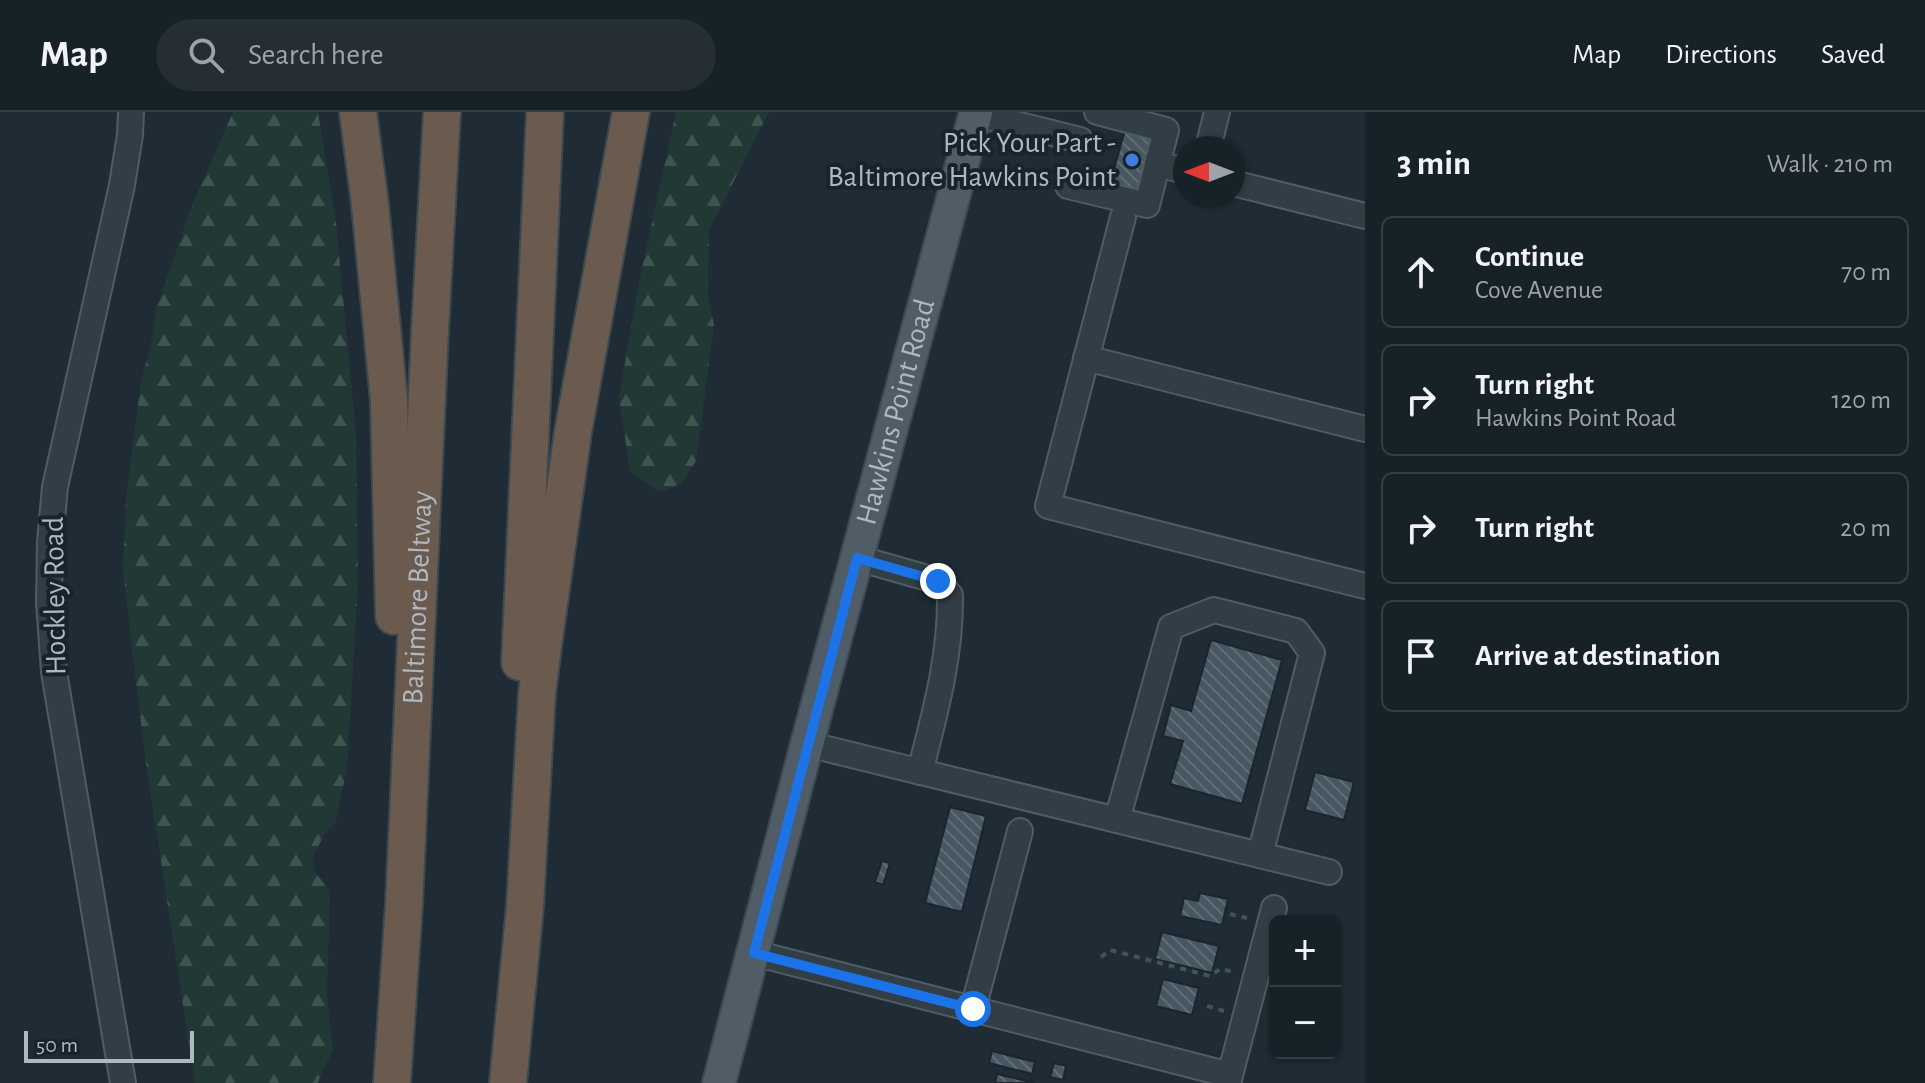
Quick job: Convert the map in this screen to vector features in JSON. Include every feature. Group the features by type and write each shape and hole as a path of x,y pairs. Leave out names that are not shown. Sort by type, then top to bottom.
{"highway":[{"path":"358,112 389,401 395,656 407,821"},
{"name":"Baltimore Beltway","path":"392,1083 442,112"},
{"path":"505,1083 506,922 545,112"},
{"path":"505,1083 525,906 534,735 544,639 573,432 631,112"}],"main road":[{"name":"Hawkins Point Road","path":"719,1083 976,113"}],"street":[{"name":"Hockley Road","path":"123,1083 54,672 49,603 50,542 57,474 122,185 131,112"},
{"path":"1068,186 1147,205 1166,130 1097,112"},
{"path":"1211,136 1217,112"},
{"path":"976,113 1080,140"},
{"path":"1157,164 1173,168"},
{"path":"1245,186 1365,216"},
{"path":"1123,217 1048,506 1365,586"},
{"path":"1086,358 1365,429"},
{"path":"857,558 938,581 950,595 948,646 942,684 920,772"},
{"path":"1117,820 1171,627 1214,610 1296,631 1312,653 1260,855"},
{"path":"807,744 1329,872"},
{"path":"973,1009 1020,831"},
{"path":"754,953 1229,1079 1265,914"}],"path":[{"path":"1230,914 1265,914"},
{"path":"1101,957 1110,950 1210,976 1220,969 1242,973"},
{"path":"1207,1006 1231,1013"}],"green space":[{"path":"233,112 318,112 336,223 356,435 358,584 347,767 336,821 324,835 312,858 315,872 330,891 327,995 333,1051 318,1083 195,1083 146,763 123,569 126,498 141,382 156,309 193,203"},
{"path":"676,112 769,112 709,230 708,297 714,325 696,461 681,484 660,492 630,471 619,398 638,287"}],"building":[{"name":"Pick Your Part - Baltimore Hawkins Point","path":"1126,126 1154,133 1138,195 1109,187"},
{"path":"1211,640 1282,660 1242,804 1170,784 1183,741 1163,736 1171,705 1191,711"},
{"path":"1315,772 1354,782 1344,820 1305,810"},
{"path":"950,807 986,816 962,912 925,903"},
{"path":"882,861 890,863 883,885 875,882"},
{"path":"1200,893 1228,899 1222,925 1180,916 1184,898 1198,901"},
{"path":"1162,932 1219,946 1212,973 1155,959"},
{"path":"1163,979 1199,988 1192,1015 1156,1006"},
{"path":"992,1051 1035,1062 1032,1074 989,1063"},
{"path":"1054,1063 1066,1066 1063,1080 1050,1077"},
{"path":"997,1074 1035,1083 995,1083"}],"place":[{"name":"Pick Your Part - Baltimore Hawkins Point","path":"1132,160"}],"route":[{"path":"938,581 857,558 754,953 973,1009"}]}
